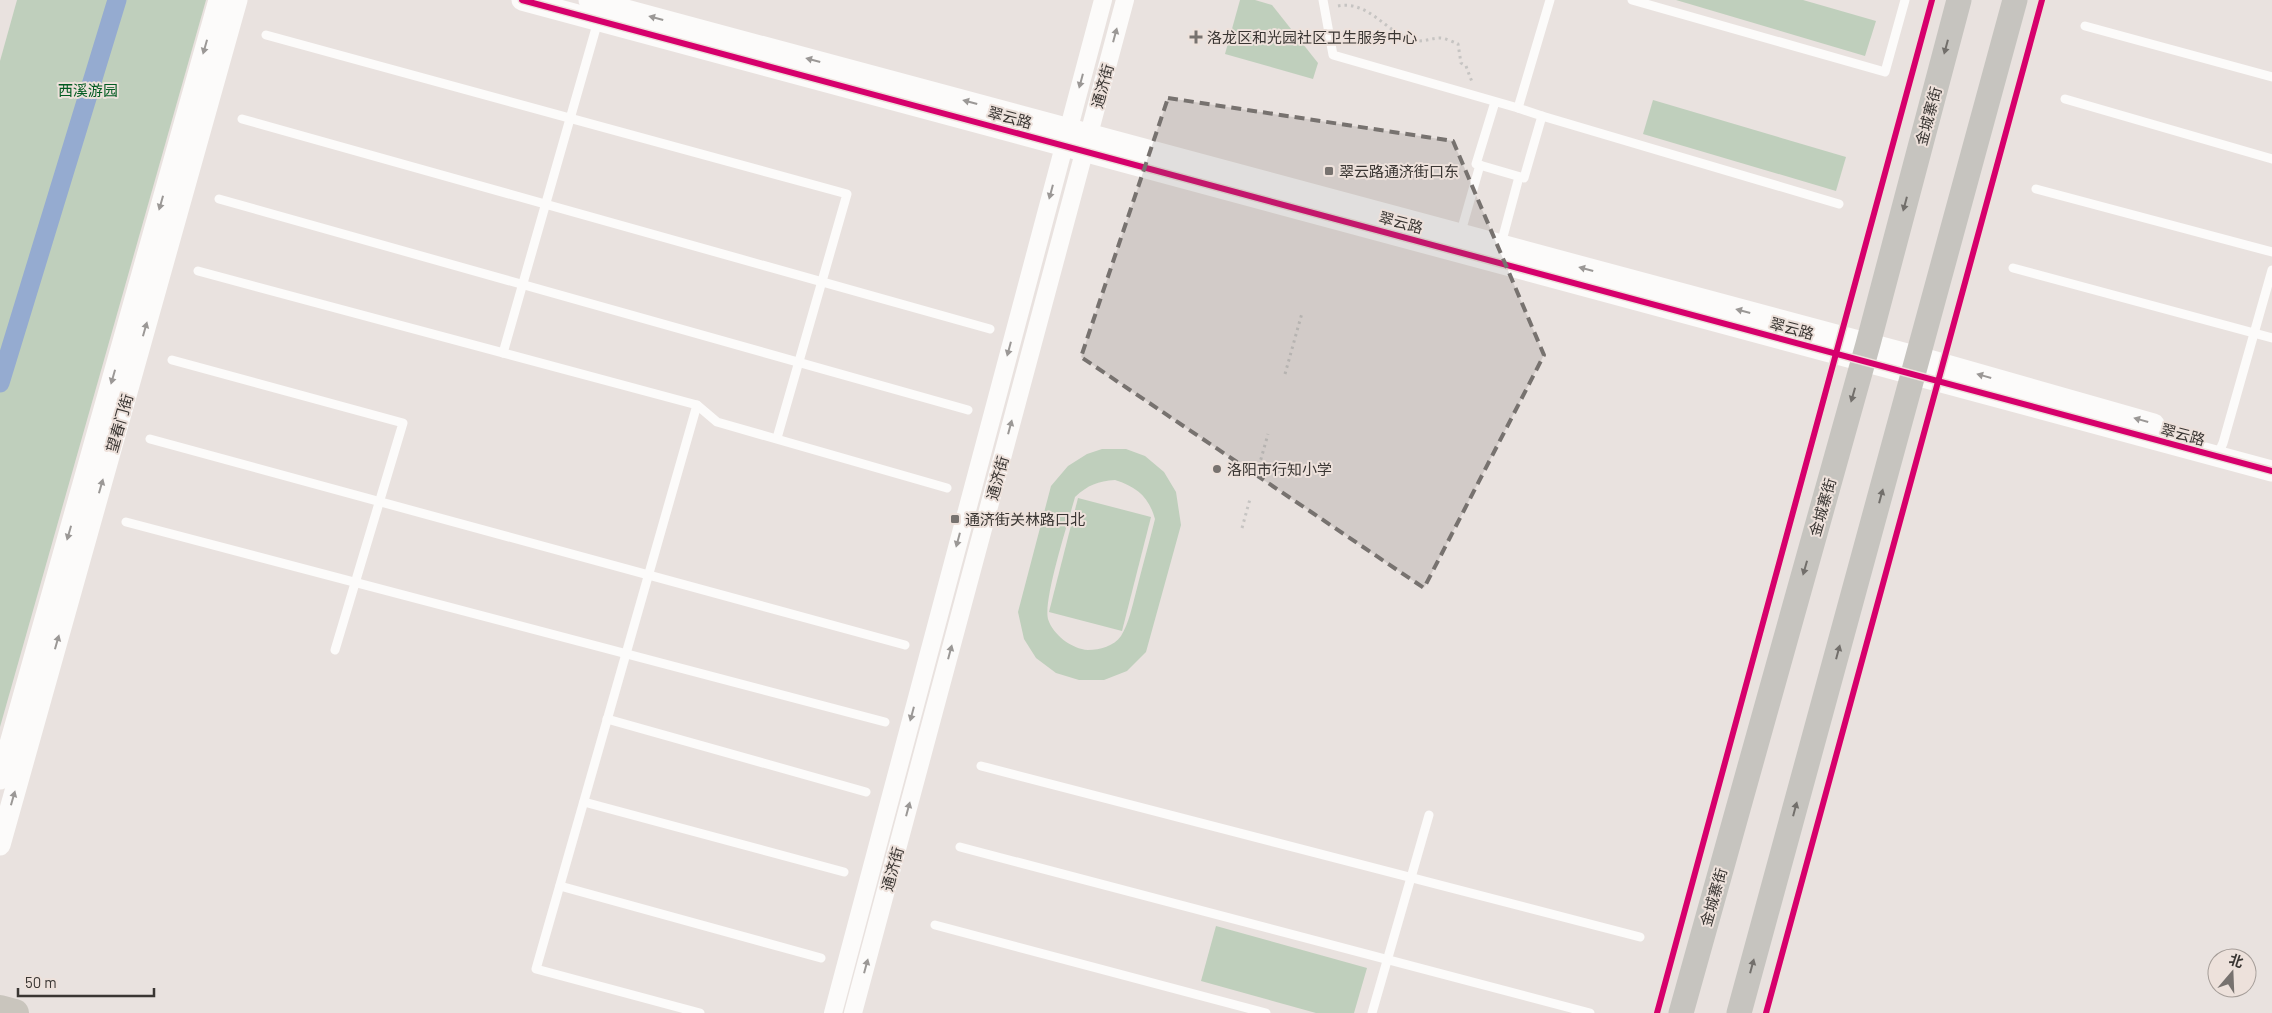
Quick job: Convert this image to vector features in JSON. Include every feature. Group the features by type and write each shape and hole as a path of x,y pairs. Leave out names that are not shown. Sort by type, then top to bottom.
{"main road":[{"name":"金城寨街","path":"1681,1013 1866,352 1959,0"},
{"path":"1739,1013 2015,0"},
{"path":"0,1009 15,1013"}],"street":[{"name":"望春门街","path":"0,779 218,0"},
{"name":"望春门街","path":"0,845 237,0"},
{"name":"翠云路","path":"522,0 597,8 1916,365 2220,450 2272,471"},
{"name":"通济街","path":"833,1013 1103,0"},
{"name":"通济街","path":"853,1013 1125,0"},
{"name":"翠云路","path":"1087,142 1460,234 1866,352"},
{"name":"翠云路","path":"2220,450 2272,456"}],"lane":[{"path":"1518,108 1550,0"},
{"path":"1637,1 1885,72 1905,0"},
{"path":"1324,4 1333,55 1839,204"},
{"path":"503,353 570,118 597,8"},
{"path":"2085,26 2272,77"},
{"path":"266,35 847,194 776,438"},
{"path":"2065,99 2272,159"},
{"path":"1494,102 1476,164 1519,177 1524,178 1542,116"},
{"path":"242,119 990,329"},
{"path":"1460,234 1480,165"},
{"path":"1500,246 1519,177"},
{"path":"2036,189 2272,252"},
{"path":"218,199 968,410"},
{"path":"2012,268 2272,338"},
{"path":"2220,450 2272,270"},
{"path":"198,271 697,406 717,422 947,488"},
{"path":"172,360 403,422 335,650"},
{"path":"697,406 536,969 700,1013"},
{"path":"150,438 905,645"},
{"path":"126,522 884,722"},
{"path":"607,719 866,792"},
{"path":"980,766 1640,937"},
{"path":"584,802 844,872"},
{"path":"1372,1013 1429,815"},
{"path":"960,847 1590,1013"},
{"path":"560,886 821,958"},
{"path":"935,925 1266,1013"}],"path":[{"path":"1324,4 1344,4 1362,8 1412,40 1424,42 1440,38 1458,44 1462,63 1466,66 1476,96"},
{"path":"1285,374 1302,313"},
{"path":"1259,466 1268,434"},
{"path":"1242,528 1250,499"}],"highlighted area":[{"path":"1168,98 1453,141 1544,355 1424,588 1081,357"}],"green space":[{"name":"西溪游园","path":"17,0 206,0 0,727 0,61"},
{"path":"1240,0 1255,0 1272,5 1318,63 1313,79 1225,54"},
{"path":"1676,0 1803,0 1876,21 1865,56"},
{"path":"1653,100 1846,157 1836,191 1643,134"},
{"path":"1102,449 1126,449 1145,456 1164,472 1176,492 1181,525 1146,652 1127,671 1104,680 1079,680 1056,673 1036,658 1024,639 1018,612 1051,486 1068,466 1087,454","holes":["1115,480 1130,486 1141,494 1146,499 1155,519 1130,615 1121,636 1106,647 1093,650 1082,649 1064,640 1050,625 1047,609 1049,595 1075,497 1084,489 1098,483"]},
{"path":"1078,498 1151,517 1122,631 1049,612"},
{"path":"1216,926 1367,968 1354,1013 1316,1013 1201,981"}],"waterway":[{"path":"0,383 117,0"}],"cycle path":[{"path":"522,0 2272,471"},
{"path":"1657,1013 1932,0"},
{"path":"1766,1013 2042,0"}],"place":[{"name":"洛龙区和光园社区卫生服务中心","path":"1196,37"},
{"name":"翠云路通济街口东","path":"1329,171"},
{"name":"洛阳市行知小学","path":"1217,469"},
{"name":"通济街关林路口北","path":"955,519"}]}
